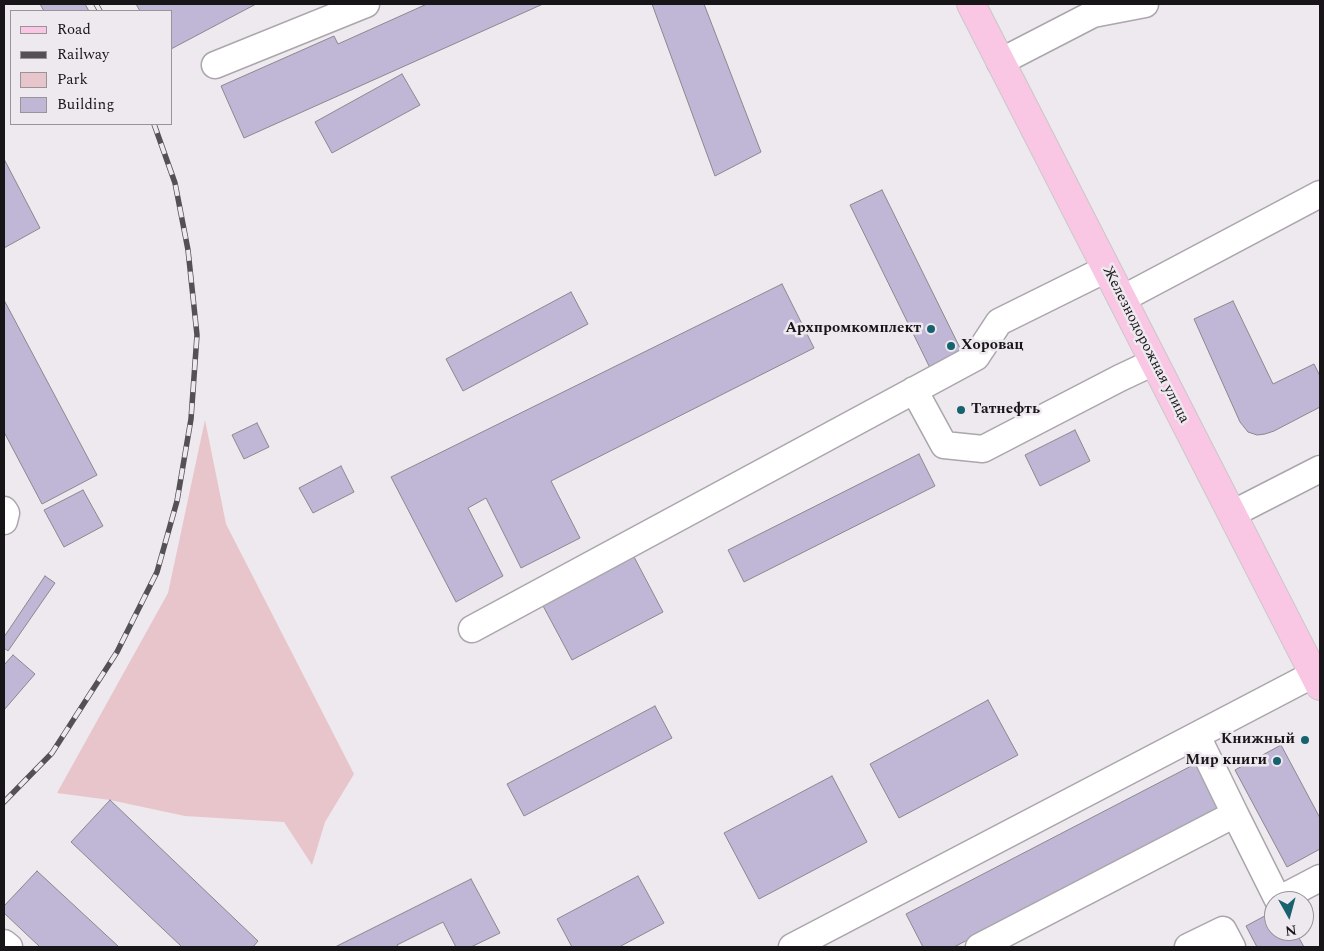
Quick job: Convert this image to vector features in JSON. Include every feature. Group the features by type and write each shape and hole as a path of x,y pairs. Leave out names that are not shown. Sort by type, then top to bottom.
{"main road":[{"name":"Железнодорожная улица","path":"971,4 1317,680"}],"street":[{"path":"215,65 366,4"},
{"path":"1000,62 1093,14 1145,4"},
{"path":"1122,300 1320,194"},
{"path":"472,629 976,357 999,322 1106,269"},
{"path":"914,390 944,445 983,449 1154,362"},
{"path":"1232,514 1320,469"},
{"path":"4,510 6,513 4,522"},
{"path":"792,947 829,939 1197,736 1317,680"},
{"path":"1197,736 1278,900 1320,878"},
{"path":"979,947 1235,814"},
{"path":"1188,947 1223,930 1232,947"},
{"path":"4,943 9,947"}],"green space":[{"path":"205,420 226,524 354,774 325,822 312,865 284,822 185,816 110,800 57,793 168,593"}],"building":[{"path":"40,4 85,4 88,10 43,10"},
{"path":"136,4 256,4 172,48 172,10 139,10"},
{"path":"427,4 543,4 244,138 221,86 334,36 338,44"},
{"path":"652,4 704,4 761,152 715,176"},
{"path":"402,74 420,105 332,153 315,122"},
{"path":"4,159 40,228 4,248"},
{"path":"882,190 963,354 931,370 850,205"},
{"path":"782,284 814,348 551,481 580,538 521,568 486,498 468,508 503,576 456,602 391,477"},
{"path":"571,292 588,324 463,391 446,359"},
{"path":"4,300 97,475 42,504 4,432"},
{"path":"1233,301 1273,384 1314,364 1320,376 1320,407 1274,431 1257,435 1248,432 1240,422 1194,319"},
{"path":"257,423 269,447 244,459 232,435"},
{"path":"1075,430 1090,461 1040,486 1025,455"},
{"path":"919,454 935,486 744,582 728,550"},
{"path":"341,466 354,492 313,513 299,488"},
{"path":"83,490 103,526 64,547 44,510"},
{"path":"633,555 663,612 572,660 542,604"},
{"path":"45,576 55,583 8,651 4,648 4,637"},
{"path":"13,655 35,674 4,710 4,665"},
{"path":"988,700 1018,755 899,818 870,764"},
{"path":"655,706 672,738 524,816 507,784"},
{"path":"1281,745 1320,818 1320,849 1287,867 1235,770"},
{"path":"1197,763 1221,808 954,947 923,947 906,914"},
{"path":"832,776 867,842 759,899 724,833"},
{"path":"110,800 258,941 253,947 182,947 71,842"},
{"path":"37,871 119,947 40,947 4,913 4,906"},
{"path":"638,876 664,923 619,947 572,947 557,919"},
{"path":"471,879 500,933 471,947 456,947 443,922 397,945 398,947 335,947"},
{"path":"1264,916 1264,941 1301,941 1304,947 1257,947 1246,926"}],"railway":[{"path":"96,4 99,10"},
{"path":"4,802 52,753 117,652 157,572 177,501 191,419 197,335 188,250 175,183 154,125"}],"place":[{"name":"Архпромкомплект","path":"931,329"},
{"name":"Хоровац","path":"951,346"},
{"name":"Татнефть","path":"961,410"},
{"name":"Книжный","path":"1305,740"},
{"name":"Мир книги","path":"1277,761"}]}
